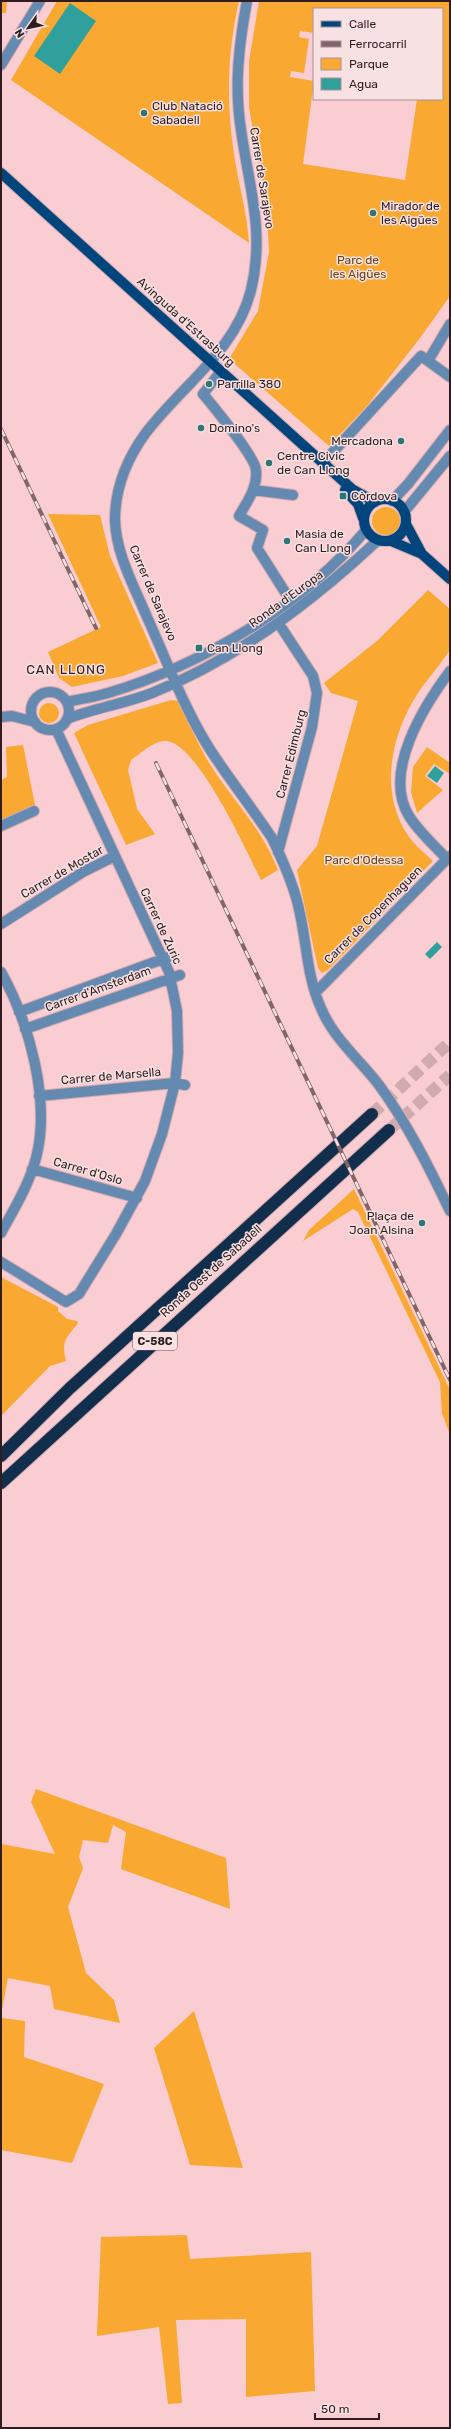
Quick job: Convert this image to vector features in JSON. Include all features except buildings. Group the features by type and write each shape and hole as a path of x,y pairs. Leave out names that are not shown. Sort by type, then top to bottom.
{"highway":[{"name":"Ronda Oest de Sabadell","path":"1,1456 69,1389 302,1175 372,1114"},
{"name":"Ronda Oest de Sabadell","path":"1,1483 389,1130"}],"main road":[{"name":"Avinguda d'Estrasburg","path":"1,173 209,364 352,489 375,502"},
{"name":"Avinguda d'Estrasburg","path":"1,180 189,349 209,364 218,375 351,495 358,504 364,518"},
{"path":"422,554 391,541 378,540 369,536 366,530 364,518 367,508 375,502 386,499 392,500 404,512 411,538 422,554 450,579"},
{"path":"391,541 401,534 406,524"}],"street":[{"path":"1,65 40,1"},
{"name":"Carrer de Sarajevo","path":"247,1 240,44 237,87 240,128 256,215 258,252 246,309 229,341 145,435 125,469 117,498 115,521 119,547 176,682 210,750 272,838 298,905 308,972 321,1010 350,1051 378,1083 401,1116 427,1162 449,1207"},
{"path":"428,361 450,324"},
{"path":"322,463 421,356 450,377"},
{"path":"218,375 203,394 232,429 256,469 253,490 239,516 263,530 257,548 290,600"},
{"path":"392,500 408,484 450,430"},
{"path":"404,512 450,456"},
{"path":"253,490 293,495"},
{"name":"Ronda d'Europa","path":"67,702 108,693 171,669 208,652 273,613 290,600 315,580 366,530"},
{"name":"Ronda d'Europa","path":"56,729 67,719 80,714 109,708 176,682 213,664 279,624 323,590 378,540"},
{"name":"Carrer Edimburg","path":"278,852 312,727 317,693 313,676 279,624"},
{"path":"449,857 421,832 408,815 400,795 402,771 408,744 422,714 450,671"},
{"path":"1,717 12,716 26,710 47,692 58,694 67,702 69,707 67,719"},
{"path":"34,702 32,712 35,722"},
{"path":"12,716 35,722 44,729 56,729"},
{"name":"Carrer de Zuric","path":"1,1262 66,1302 79,1294 137,1198 180,1084 178,1011 175,976 167,957 115,856 56,729"},
{"path":"1,826 34,811"},
{"name":"Carrer de Mostar","path":"1,924 83,872 115,856"},
{"name":"Carrer de Copenhaguen","path":"315,993 449,857"},
{"name":"Carrer d'Amsterdam","path":"19,1012 167,957"},
{"path":"1,972 25,1029 34,1059 39,1096 39,1132 36,1157 32,1169 1,1233"},
{"name":"Carrer d'Amsterdam","path":"25,1029 175,976"},
{"name":"Carrer de Marsella","path":"39,1096 180,1084"},
{"name":"Carrer d'Oslo","path":"32,1169 137,1198"}],"green space":[{"path":"1,1 7,1 6,13 1,13"},
{"name":"Club Natació Sabadell","path":"57,1 239,1 230,55 229,110 235,159 249,243 11,80"},
{"name":"Parc de les Aigües","path":"259,1 450,1 450,296 420,338 367,406 329,446 229,359 258,311 269,252 267,211 249,107 249,61"},
{"path":"386,507 396,511 400,521 396,531 386,535 376,531 372,521 376,511"},
{"path":"48,514 100,515 110,556 158,663 123,676 72,687 59,678 48,652 101,627"},
{"name":"Parc d'Odessa","path":"428,590 450,609 450,649 418,693 401,725 392,760 391,778 392,795 404,829 413,842 433,861 328,970 322,973 318,968 297,870 317,846 358,701 331,693 324,683 377,641"},
{"path":"171,700 178,701 194,735 214,771 253,824 270,853 278,870 261,880 233,824 206,778 192,759 179,746 166,741 161,741 152,745 131,760 128,770 137,809 155,834 126,845 74,733 88,725"},
{"path":"49,703 56,706 59,713 56,720 49,723 42,720 39,713 42,706"},
{"path":"23,745 35,805 1,820 1,780 7,777 6,747"},
{"path":"427,747 450,763 450,774 434,764 425,776 443,790 417,813 411,792 413,767"},
{"path":"354,1189 450,1390 450,1435 442,1413 440,1382 358,1212 353,1209 303,1241 309,1230"},
{"path":"1,1277 58,1307 58,1311 67,1319 77,1321 78,1323 64,1344 66,1361 50,1366 1,1416"},
{"path":"36,1789 226,1858 230,1909 121,1869 126,1832 113,1825 108,1843 83,1840 79,1857 83,1868 68,1907 86,1973 114,2000 120,2023 54,2009 50,1986 8,1978 1,2015 1,1844 55,1854 31,1802"},
{"path":"194,2011 243,2168 190,2165 154,2048"},
{"path":"1,2018 25,2021 24,2057 104,2084 72,2163 1,2150"},
{"path":"187,2235 190,2259 311,2252 315,2391 246,2397 246,2319 176,2320 182,2403 168,2404 159,2327 97,2336 101,2237"}],"water":[{"path":"70,3 96,21 60,74 34,56"},
{"path":"435,766 444,773 437,783 427,776"},
{"path":"437,942 442,947 430,959 425,954"}],"tunnel":[{"path":"372,1114 450,1042"},
{"path":"389,1130 450,1075"}],"railway":[{"path":"1,429 96,628"},
{"path":"156,763 450,1380"}],"place":[{"name":"Club Natació Sabadell","path":"144,113"},
{"name":"Mirador de les Aigües","path":"373,213"},
{"name":"Parrilla 380","path":"209,384"},
{"name":"Domino's","path":"201,428"},
{"name":"Mercadona","path":"401,441"},
{"name":"Centre Civic de Can Llong","path":"269,463"},
{"name":"Còrdova","path":"343,496"},
{"name":"Masia de Can Llong","path":"287,541"},
{"name":"Can Llong","path":"199,648"},
{"name":"Plaça de Joan Alsina","path":"422,1223"}],"district":[{"name":"CAN LLONG","path":"66,669"}]}
